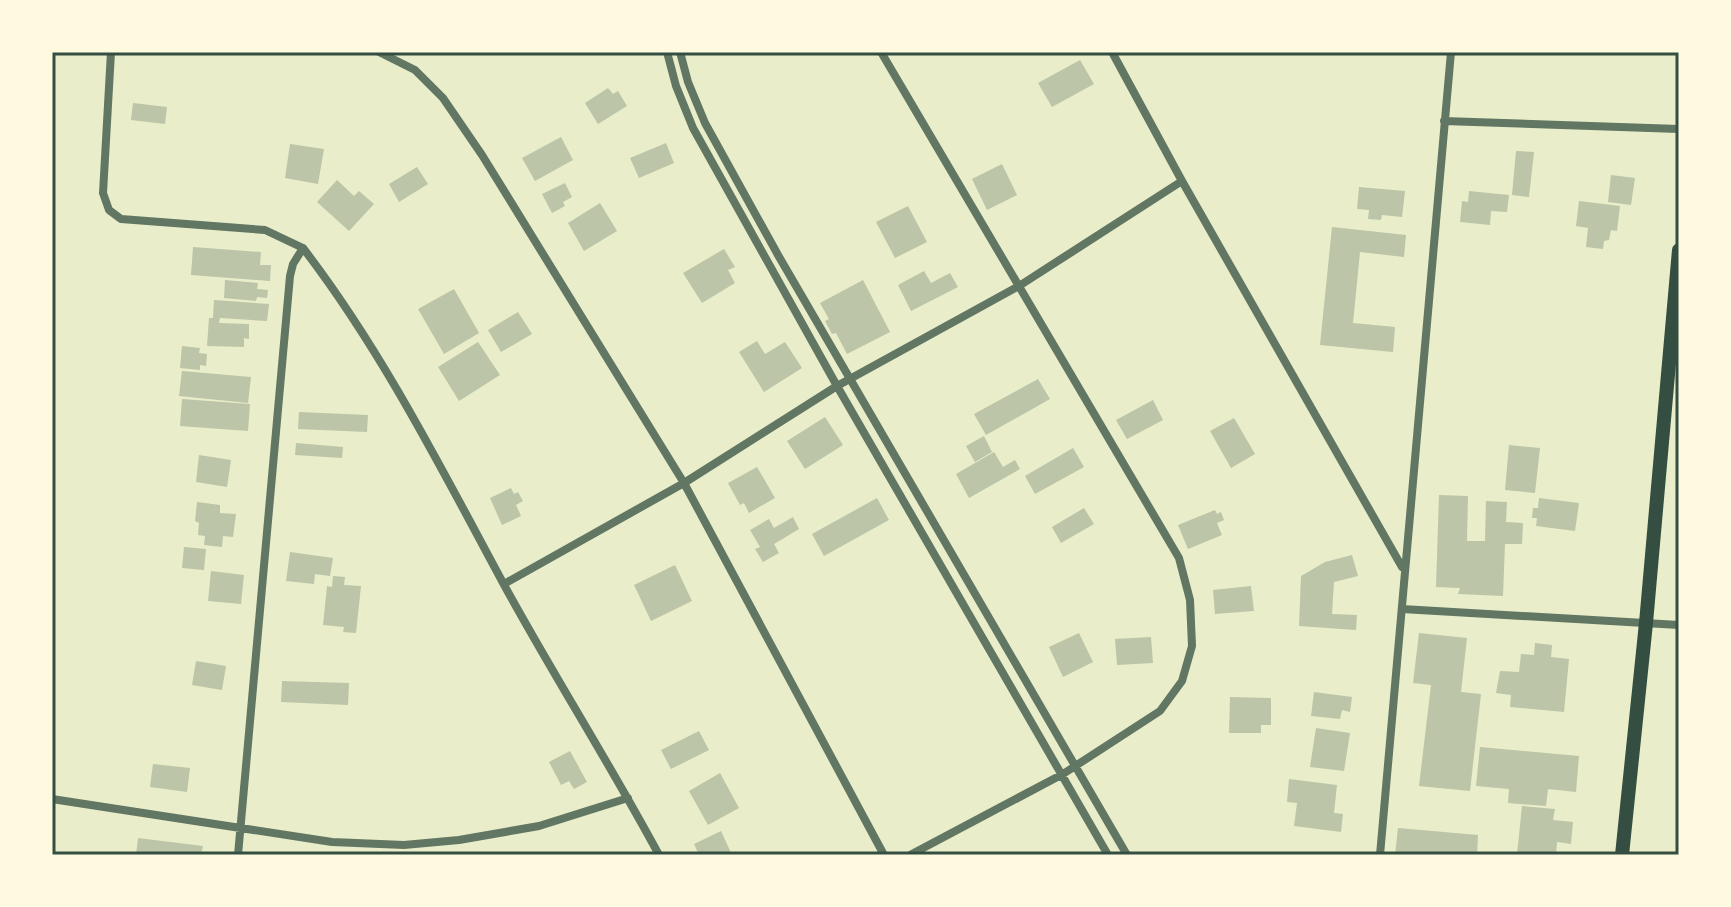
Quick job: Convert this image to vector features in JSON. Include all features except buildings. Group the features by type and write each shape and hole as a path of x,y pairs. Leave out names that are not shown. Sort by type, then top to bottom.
{"highway":[{"path":"1622,855 1679,250"}],"street":[{"path":"111,52 103,193 109,210 121,219 149,223 265,230 303,248 338,293 436,455 504,584 659,855"},
{"path":"379,52 415,70 443,98 490,168 684,483 884,855"},
{"path":"667,52 676,86 693,128 837,386 1108,855"},
{"path":"680,52 688,82 705,123 729,167 1127,855"},
{"path":"881,52 1179,558 1190,600 1192,646 1182,681 1160,711 1074,768 910,855"},
{"path":"1112,52 1403,569"},
{"path":"1380,855 1451,52"},
{"path":"1444,121 1679,129"},
{"path":"719,173 729,167"},
{"path":"504,584 684,483 837,386 1019,286 1182,181"},
{"path":"238,855 290,276 303,248"},
{"path":"947,575 959,566"},
{"path":"1402,609 1679,625"},
{"path":"52,799 240,830 332,842 404,845 459,840 539,826 628,798"}]}
